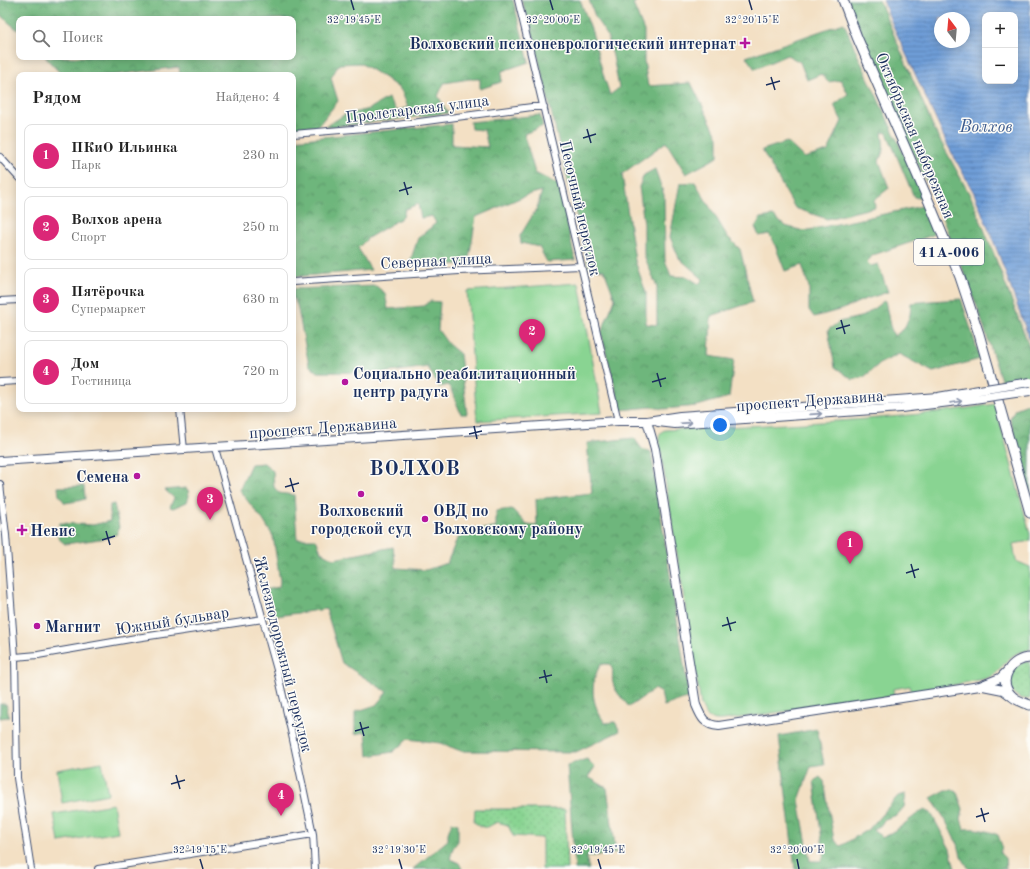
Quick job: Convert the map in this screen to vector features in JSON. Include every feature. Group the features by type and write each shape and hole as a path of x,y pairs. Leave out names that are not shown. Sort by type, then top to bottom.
{"main road":[{"name":"Октябрьская набережная","path":"842,0 960,277 979,334 1030,513"},
{"path":"974,395 1030,382"},
{"path":"974,395 1030,390"},
{"name":"проспект Державина","path":"0,461 618,421 647,421 680,416 974,395"},
{"path":"647,421 655,449 696,704 701,717 709,724 718,726 980,686 1000,678 1018,660 1030,658"},
{"path":"1007,671 1005,679 1006,687 1016,700"},
{"path":"980,686 1003,690 1016,700 1029,704"}],"street":[{"name":"Песочный переулок","path":"518,0 618,421"},
{"name":"Пролетарская улица","path":"296,134 389,126 532,107 544,107"},
{"path":"0,157 16,175"},
{"name":"Северная улица","path":"296,282 459,270 581,266"},
{"path":"0,301 16,300"},
{"path":"0,382 16,381"},
{"path":"180,412 184,450"},
{"name":"Железнодорожный переулок","path":"215,448 277,670 313,834 315,869"},
{"path":"0,484 15,657 17,778 31,869"},
{"name":"Южный бульвар","path":"15,657 38,655 136,638 263,619"},
{"path":"98,869 313,834"}],"green space":[{"path":"0,0 513,0 529,62 502,71 501,82 480,89 480,79 469,79 444,83 438,96 448,113 325,127 344,115 369,109 388,98 397,111 408,107 401,90 385,78 360,63 339,64 331,78 338,101 318,126 296,128 296,72 180,72 179,67 138,72 59,72 48,60 296,60 296,16 16,16 16,28 0,15"},
{"path":"521,0 580,0 592,32 610,95 619,88 613,56 607,35 596,19 589,0 638,0 633,4 644,31 644,61 648,86 691,83 718,137 718,157 686,174 666,142 622,174 635,261 646,293 646,324 657,325 657,287 644,255 644,224 639,187 644,175 655,169 664,195 665,260 671,276 688,277 699,284 703,279 679,258 670,237 680,183 695,182 727,236 740,249 753,302 711,316 709,356 734,360 729,397 697,406 664,409 651,407 621,410 601,333 615,299 604,270 589,268 532,30"},
{"path":"848,0 879,0 935,131 971,197 992,249 1030,349 1030,376 1001,380 978,309 932,192 904,137"},
{"path":"844,23 924,198 914,197 887,133 882,132 884,150 879,161 889,188 874,200 875,207 827,219 795,208 762,150 787,142 804,158 828,151 842,121 834,105 848,94 841,80 828,82 821,74 807,80 800,62 787,55 755,69 746,57"},
{"path":"540,115 543,126 524,134 535,173 559,185 575,260 547,262 539,247 521,243 520,236 537,208 542,191 527,195 476,217 468,264 409,265 418,238 436,223 432,216 421,218 418,204 405,209 403,217 368,238 358,248 371,270 296,277 296,140 452,124 452,145 488,147 484,130 471,129 470,122"},
{"path":"922,206 931,219 933,235 873,255 867,262 871,266 878,264 888,292 863,300 843,309 814,317 809,310 809,287 802,265 785,271 773,240 769,234 759,236 755,227 761,218 773,216 785,226 804,231"},
{"path":"579,283 602,413 477,421 467,291"},
{"path":"376,286 385,293 388,309 424,306 430,301 440,302 438,330 448,344 460,354 467,414 461,414 449,385 439,387 428,367 382,373 317,372 309,365 296,303 296,289"},
{"path":"961,299 980,359 933,372 899,354 879,364 864,377 853,380 835,367 828,330 839,322 864,316 885,300 890,326 894,336 904,329 910,315 911,303"},
{"path":"1030,403 1030,494 1010,418 1015,409"},
{"path":"995,404 1030,534 1030,541 1013,544 1016,561 1030,567 1030,649 1012,656 997,673 984,679 912,693 910,686 893,689 894,696 723,720 715,720 709,717 701,705 659,440 661,432 665,430 872,419"},
{"path":"634,438 642,449 651,452 689,697 664,706 661,693 654,689 629,707 614,686 610,664 601,664 597,671 593,686 594,701 600,716 605,723 615,722 620,731 576,752 461,751 440,743 408,739 393,752 368,756 366,732 355,734 355,712 376,705 387,692 342,663 326,609 270,617 264,590 279,587 280,581 273,536 263,520 239,490 251,464 264,463 273,471 274,487 279,493 294,495 297,539 316,539 321,552 334,559 393,547 396,568 426,570 447,563 457,539 474,529 496,528 496,511 512,509 527,525 537,526 536,499 592,493 587,443"},
{"path":"84,486 85,499 65,503 59,495 58,487"},
{"path":"186,488 189,496 187,502 173,508 170,507 174,498 165,490"},
{"path":"114,504 119,527 117,534 107,538 65,544 58,538 60,523 93,525 110,521 110,505"},
{"path":"1024,662 1030,662 1030,699 1022,698 1014,694 1009,684 1010,676 1013,670"},
{"path":"0,704 6,704 9,717 0,718"},
{"path":"817,729 824,764 811,766 799,800 810,861 821,861 824,855 814,781 820,777 824,781 834,840 841,846 870,828 898,796 906,794 904,807 897,815 885,819 880,826 872,829 882,838 925,810 931,813 950,849 955,869 795,869 779,736"},
{"path":"587,759 595,767 588,777 607,788 616,853 586,857 589,869 575,869 567,765"},
{"path":"102,762 108,794 62,803 57,770"},
{"path":"946,790 956,790 963,809 961,819 964,829 981,830 998,835 1002,846 1000,853 1005,858 1006,869 969,869 961,856 958,844 945,819 931,798"},
{"path":"113,804 118,832 59,842 54,814"},
{"path":"475,809 565,809 567,869 542,869 542,838 513,836 508,825 497,822 488,827 483,827 474,822"},
{"path":"452,822 458,824 458,841 453,848 450,859 459,863 462,869 413,869 448,840 448,833"}],"water":[{"name":"Волхов","path":"883,0 1030,0 1030,341 999,255 974,193 947,144 891,21"}],"place":[{"name":"Волховский психоневрологический интернат","path":"745,43"},
{"name":"Волхов арена","path":"532,352"},
{"name":"Социально реабилитационный центр радуга","path":"345,382"},
{"name":"Семена","path":"137,476"},
{"name":"Волховский городской суд","path":"361,494"},
{"name":"ОВД по Волховскому району","path":"425,519"},
{"name":"Пятёрочка","path":"210,520"},
{"name":"Невис","path":"22,530"},
{"name":"ПКиО Ильинка","path":"850,564"},
{"name":"Магнит","path":"37,626"},
{"name":"Дом","path":"281,816"}],"district":[{"name":"ВОЛХОВ","path":"415,468"}]}
